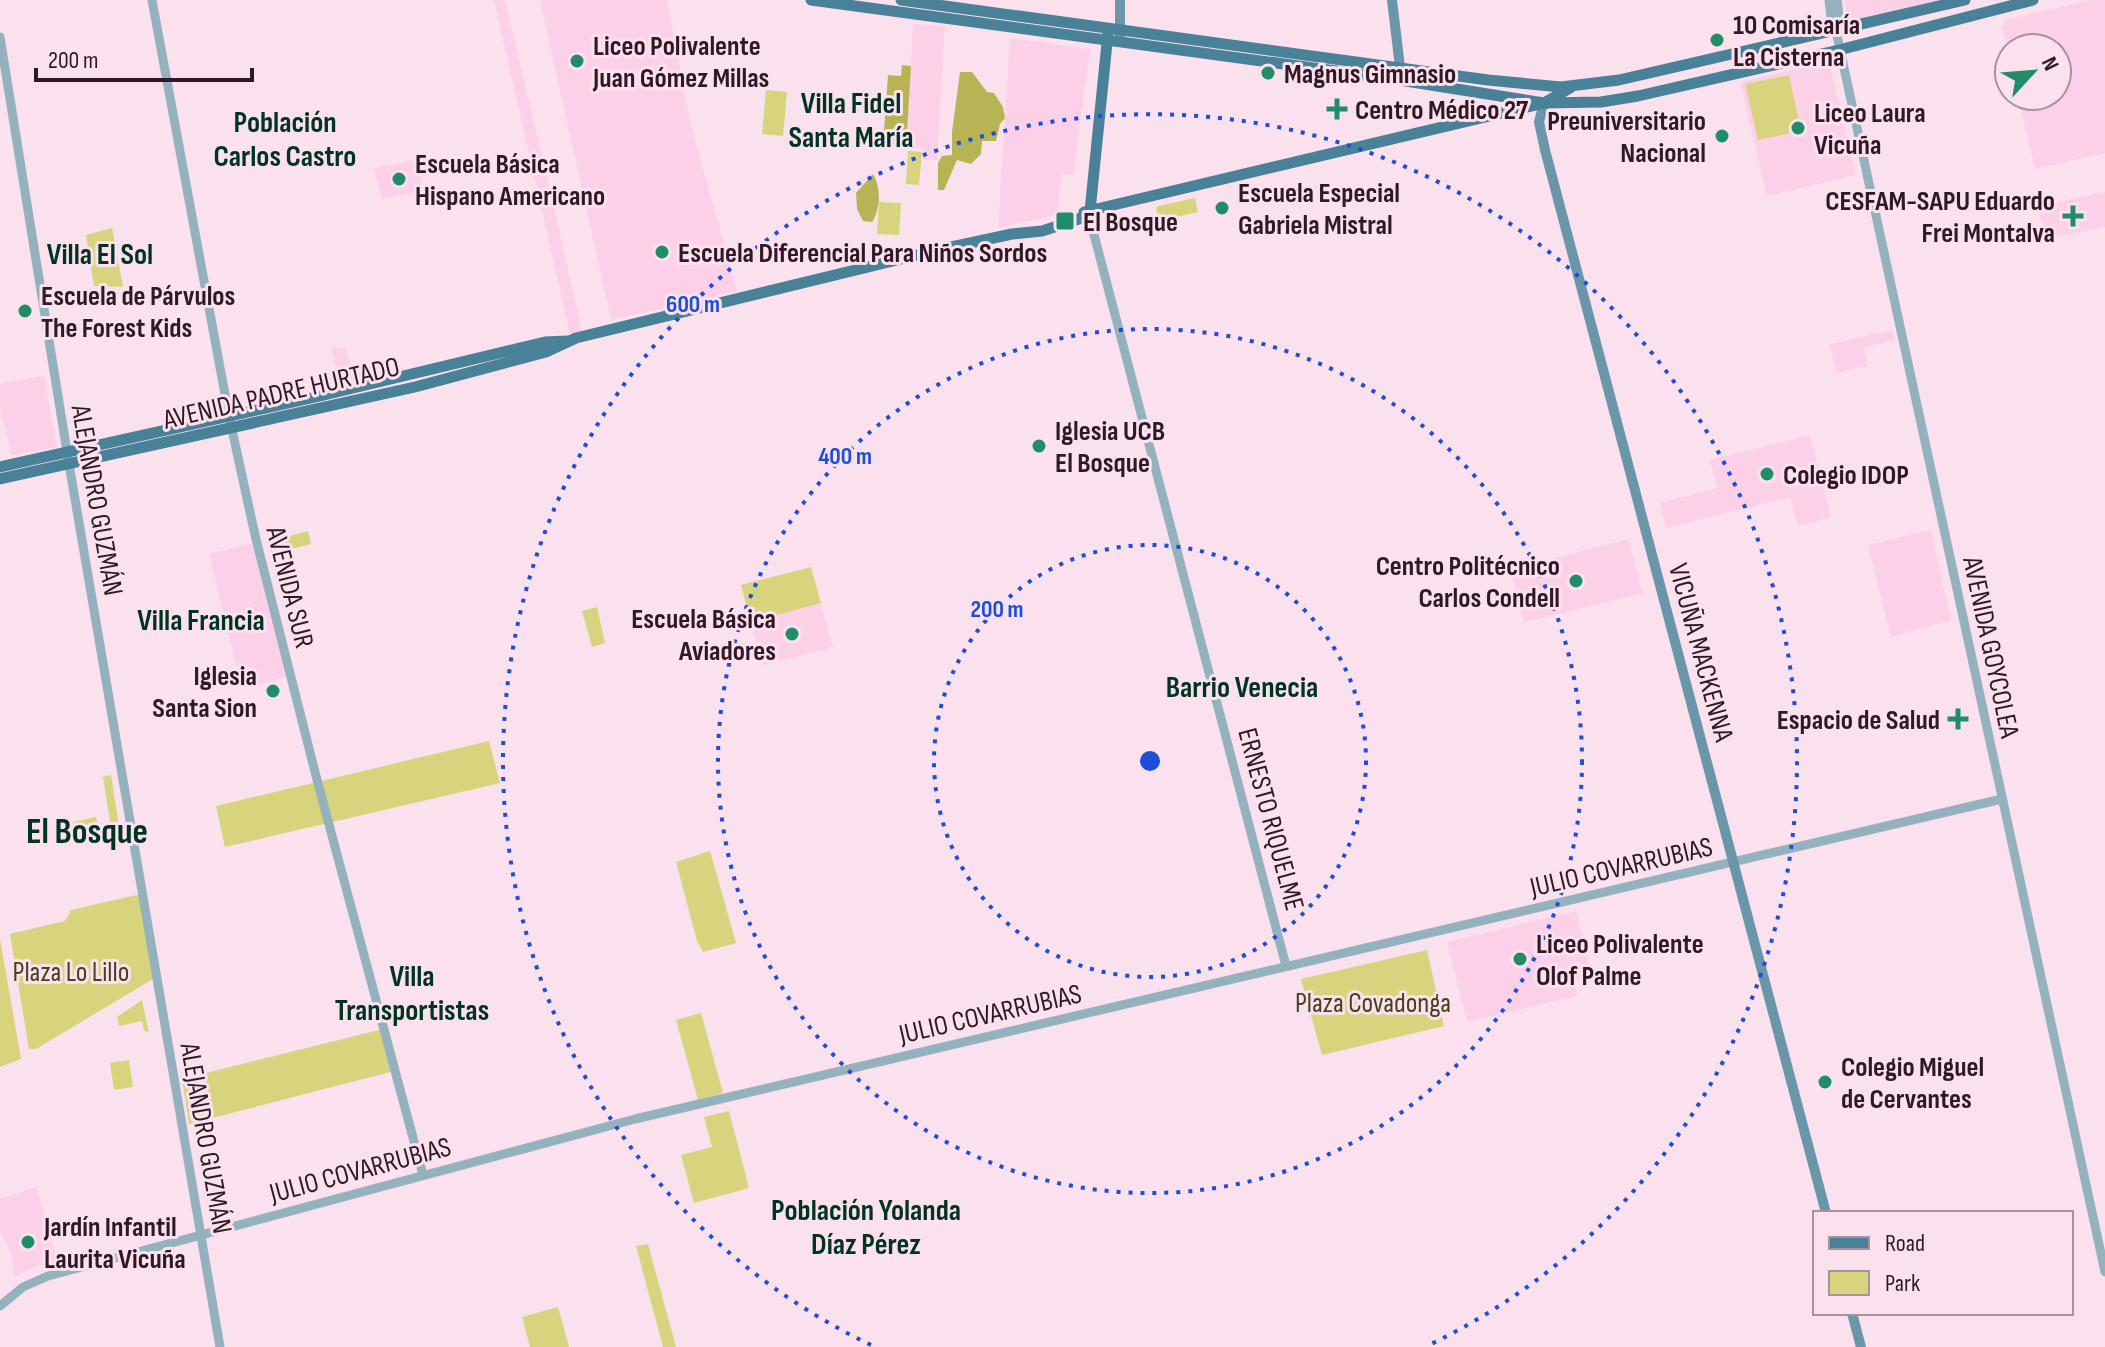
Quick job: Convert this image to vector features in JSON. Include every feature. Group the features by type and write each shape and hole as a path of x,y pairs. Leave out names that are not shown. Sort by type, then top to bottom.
{"main road":[{"path":"811,0 1535,85 1574,86 1619,80 1965,0"},
{"path":"901,0 1544,103 1626,99 1839,50 2033,0"},
{"path":"1114,35 1120,0"},
{"path":"1392,0 1400,67"},
{"name":"ERNESTO RIQUELME","path":"1090,211 1114,35"},
{"path":"1387,78 1400,67"},
{"path":"1544,103 1574,86"},
{"name":"AVENIDA PADRE HURTADO","path":"0,479 68,458 231,422 545,342 568,341 1012,234 1042,231 1079,219 1090,211 1544,103"},
{"name":"VICUÑA MACKENNA","path":"1544,103 1539,122 1545,150 1825,1211"},
{"name":"AVENIDA PADRE HURTADO","path":"0,467 68,458"},
{"path":"1853,1315 1861,1347"}],"street":[{"name":"AVENIDA SUR","path":"152,0 231,422 279,632 423,1175"},
{"name":"AVENIDA GOYCOLEA","path":"1829,0 2105,1272"},
{"name":"AVENIDA GOYCOLEA","path":"1836,31 1840,23 1837,0"},
{"name":"ALEJANDRO GUZMÁN","path":"0,37 68,458 220,1347"},
{"name":"ERNESTO RIQUELME","path":"1090,211 1286,966"},
{"name":"JULIO COVARRUBIAS","path":"0,1306 23,1287 42,1278 646,1116 2002,799"}],"shaded area":[{"path":"494,0 505,0 582,331 570,334"},
{"path":"540,0 667,0 690,121 737,291 611,320"},
{"path":"1845,0 1938,0 1848,23"},
{"path":"2089,0 2105,0 2105,153 2035,169 2022,112 2073,112 2073,32 2003,32 2006,20"},
{"path":"913,24 945,26 937,160 923,160 924,148 906,147"},
{"path":"1010,38 1090,49 1073,175 1062,175 1057,215 998,228"},
{"name":"Liceo Laura Vicuña","path":"1829,61 1856,175 1767,196 1740,82"},
{"path":"902,65 911,66 906,147 883,145 888,75 901,76"},
{"path":"960,72 972,72 987,92 994,93 1003,107 1005,118 1000,124 996,141 982,141 981,154 971,164 957,160 944,190 938,190 938,163 942,156 952,155"},
{"name":"Escuela Básica Hispano Americano","path":"417,160 423,190 382,199 374,168"},
{"path":"873,174 879,191 877,211 872,222 863,221 857,209 856,193"},
{"name":"CESFAM-SAPU Eduardo Frei Montalva","path":"2105,192 2105,227 2045,239 2038,206"},
{"path":"1893,330 1895,340 1864,347 1868,366 1836,373 1830,344"},
{"path":"331,348 346,348 355,387 342,390"},
{"path":"44,376 57,447 12,455 0,409 0,383"},
{"name":"Colegio IDOP","path":"1810,435 1831,517 1798,526 1790,497 1666,528 1660,503 1717,488 1710,460"},
{"path":"1931,530 1951,620 1891,637 1868,545"},
{"name":"Centro Politécnico Carlos Condell","path":"1628,539 1643,593 1524,622 1510,570"},
{"path":"253,543 287,677 242,688 209,554"},
{"name":"Escuela Básica Aviadores","path":"821,603 833,647 763,665 751,622"},
{"name":"Liceo Polivalente Olof Palme","path":"1576,911 1592,977 1574,981 1577,996 1467,1022 1447,942"},
{"name":"Jardín Infantil Laurita Vicuña","path":"37,1187 57,1261 15,1277 11,1253 0,1230 0,1199"}],"green space":[{"path":"1789,75 1801,131 1758,140 1745,84"},
{"path":"766,90 787,92 783,136 762,134"},
{"path":"908,151 922,152 919,185 906,184"},
{"path":"1195,198 1198,212 1159,221 1158,206"},
{"path":"879,202 901,203 899,235 877,234"},
{"path":"112,228 123,287 94,286 86,235"},
{"path":"308,531 311,544 271,554 268,542"},
{"path":"811,567 821,603 751,622 741,585"},
{"path":"597,607 605,643 592,647 582,611"},
{"path":"489,741 500,783 225,847 216,806"},
{"path":"111,775 122,845 114,847 103,777"},
{"path":"96,817 100,833 93,834 94,841 77,845 73,822"},
{"path":"710,851 736,943 703,952 697,941 676,862"},
{"name":"Plaza Lo Lillo","path":"141,894 153,979 36,1049 29,1049 10,934 65,921 71,910"},
{"path":"0,939 21,1059 0,1067"},
{"name":"Plaza Covadonga","path":"1427,950 1444,1026 1322,1055 1301,979"},
{"path":"142,1000 149,1033 144,1030 142,1021 119,1026 117,1017"},
{"path":"701,1013 723,1093 698,1100 676,1020"},
{"path":"383,1029 394,1071 189,1124 182,1079"},
{"path":"129,1060 133,1087 114,1090 110,1063"},
{"path":"729,1111 749,1188 694,1203 681,1155 712,1147 704,1117"},
{"path":"648,1244 676,1347 663,1347 636,1246"},
{"path":"558,1307 569,1347 530,1347 522,1317"}],"place":[{"name":"10 Comisaría La Cisterna","path":"1717,40"},
{"name":"Liceo Polivalente Juan Gómez Millas","path":"577,61"},
{"name":"Magnus Gimnasio","path":"1268,73"},
{"name":"Centro Médico 27","path":"1337,109"},
{"name":"Liceo Laura Vicuña","path":"1798,128"},
{"name":"Preuniversitario Nacional","path":"1722,136"},
{"name":"Escuela Básica Hispano Americano","path":"399,179"},
{"name":"Escuela Especial Gabriela Mistral","path":"1222,208"},
{"name":"CESFAM-SAPU Eduardo Frei Montalva","path":"2073,216"},
{"name":"El Bosque","path":"1065,221"},
{"name":"Escuela Diferencial Para Niños Sordos","path":"662,252"},
{"name":"Escuela de Párvulos The Forest Kids","path":"25,311"},
{"name":"Iglesia UCB El Bosque","path":"1039,446"},
{"name":"Colegio IDOP","path":"1767,474"},
{"name":"Centro Politécnico Carlos Condell","path":"1576,581"},
{"name":"Escuela Básica Aviadores","path":"792,634"},
{"name":"Iglesia Santa Sion","path":"273,691"},
{"name":"Espacio de Salud","path":"1958,719"},
{"name":"Liceo Polivalente Olof Palme","path":"1520,959"},
{"name":"Colegio Miguel de Cervantes","path":"1825,1082"},
{"name":"Jardín Infantil Laurita Vicuña","path":"28,1242"}],"district":[{"name":"Villa Fidel Santa María","path":"851,120"},
{"name":"Población Carlos Castro","path":"285,139"},
{"name":"Villa El Sol","path":"100,254"},
{"name":"Villa Francia","path":"201,620"},
{"name":"Barrio Venecia","path":"1242,687"},
{"name":"El Bosque","path":"87,830"},
{"name":"Villa Transportistas","path":"412,993"},
{"name":"Población Yolanda Díaz Pérez","path":"866,1227"}]}
